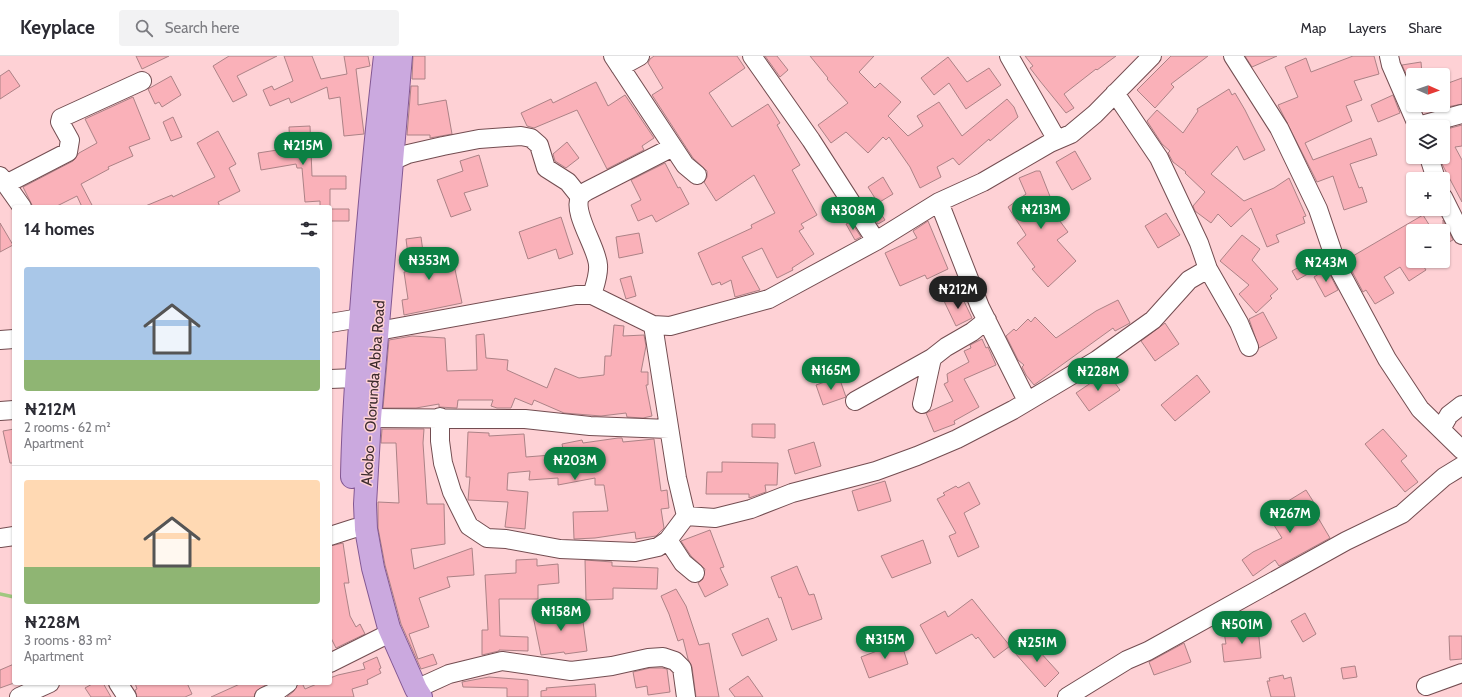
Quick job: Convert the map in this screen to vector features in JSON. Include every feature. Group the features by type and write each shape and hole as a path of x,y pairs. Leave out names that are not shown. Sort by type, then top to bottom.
{"main road":[{"name":"Akobo - Olorunda Abba Road","path":"385,56 376,133 352,425 352,501 355,528 363,570 387,655 414,694"},
{"name":"Akobo - Olorunda Abba Road","path":"401,56 370,418 365,504 366,529 389,628 414,694"}],"street":[{"path":"640,56 617,61 685,165 697,175"},
{"path":"752,56 811,140 876,241"},
{"path":"1009,56 1057,140"},
{"path":"378,331 576,295 592,295 653,325 670,326 769,299 876,241 939,202 983,182 1057,140 1071,134 1115,94 1152,56"},
{"path":"1233,56 1279,128 1318,209 1338,268 1387,359 1420,409 1454,437"},
{"path":"1389,56 1416,120"},
{"path":"21,205 3,180 68,152 70,140 60,122 64,116 142,81"},
{"path":"1115,94 1159,158 1198,243 1208,269 1239,323 1249,347"},
{"path":"1440,120 1462,114"},
{"path":"392,161 408,154 465,142 509,135 532,138 539,145 546,168 568,182 580,196"},
{"path":"592,295 598,275 598,264 593,245 582,219 578,204 580,196 673,147"},
{"path":"939,202 953,240 987,320 1027,402"},
{"path":"1450,211 1462,235"},
{"path":"686,516 702,518 722,516 751,509 792,493 876,471 957,439 1027,402 1097,360 1153,320 1189,280 1208,269"},
{"path":"332,323 360,318"},
{"path":"855,401 932,358 946,347 972,332 987,320"},
{"path":"440,417 442,463 452,492 469,526 487,538 506,539 560,549 635,552 658,547 668,540 686,516 669,429 653,325"},
{"path":"0,340 12,339"},
{"path":"922,404 932,358"},
{"path":"332,379 356,378"},
{"path":"1454,437 1449,415 1462,405"},
{"path":"0,411 12,410"},
{"path":"370,418 440,417 525,419 590,426 669,429"},
{"path":"1067,697 1127,660 1148,651 1346,541 1402,514 1444,477 1462,466"},
{"path":"332,535 355,528"},
{"path":"0,538 12,536"},
{"path":"668,540 683,563 695,573"},
{"path":"332,662 382,637"},
{"path":"414,694 450,674 502,661 571,671 612,666 648,658 663,657 674,661 682,668 686,697"},
{"path":"1426,686 1462,673"},
{"path":"19,697 46,685"},
{"path":"119,685 127,697"},
{"path":"264,697 285,685"}],"building":[{"path":"136,56 169,56 142,69"},
{"path":"229,56 277,56 237,76 247,95 233,102 213,66"},
{"path":"284,56 312,56 321,79 347,74 344,56 368,56 370,66 356,69 364,134 344,136 340,97 329,99 327,87 291,103 289,98 270,106 263,90 272,86 274,90 293,81"},
{"path":"413,56 425,56 425,79 412,79"},
{"path":"654,56 737,56 745,68 709,93 732,127 768,104 780,123 777,125 800,165 792,170 817,215 801,224 804,228 799,231 814,254 792,268 793,270 777,278 762,248 742,257 760,290 735,297 731,280 721,285 720,282 712,285 698,253 752,228 751,225 775,213 754,175 716,201 704,182 707,177 707,171 693,158 652,95 663,88 648,63"},
{"path":"765,56 777,56 788,70 780,77"},
{"path":"810,56 874,56 859,72 875,88 880,83 901,102 888,116 908,136 923,126 917,116 939,102 962,136 1007,99 1014,107 1018,117 990,141 989,139 959,165 953,158 937,167 941,177 920,188 910,167 889,137 886,140 883,137 868,153 846,132 831,143 818,125 848,103 827,79 828,78"},
{"path":"1025,56 1116,56 1097,70 1096,69 1064,94 1074,108 1066,113 1030,68 1033,66"},
{"path":"1171,56 1208,56 1171,84 1174,87 1155,108 1137,90"},
{"path":"1245,56 1277,56 1252,67"},
{"path":"1353,56 1374,56 1379,74 1354,81 1362,100 1346,106 1352,121 1305,143 1313,160 1371,138 1377,155 1350,164 1359,188 1362,187 1367,202 1344,210 1333,176 1317,182 1278,105 1298,97 1285,67 1306,58 1311,72"},
{"path":"948,57 967,82 989,68 1001,85 966,109 949,83 934,95 921,78"},
{"path":"1421,62 1422,68 1406,68 1406,74 1402,65"},
{"path":"9,70 20,86 0,99 0,76"},
{"path":"171,76 181,95 162,107 159,102 155,104 148,89"},
{"path":"1462,78 1462,104 1450,106 1450,82"},
{"path":"596,82 608,106 625,95 654,138 642,146 644,150 607,169 577,110 534,128 527,126 521,113 551,99 553,103"},
{"path":"411,86 418,86 418,105 446,100 452,134 430,138 430,135 407,135"},
{"path":"1229,89 1232,95 1235,93 1265,150 1244,160 1237,146 1211,174 1244,201 1274,188 1289,178 1306,216 1303,217 1305,223 1276,235 1279,242 1267,247 1251,208 1231,227 1218,214 1211,223 1195,211 1193,206 1205,192 1185,173 1186,172 1173,162 1168,153 1170,151 1162,144 1147,121 1157,110 1183,133 1198,111 1197,109"},
{"path":"1393,95 1400,113 1378,122 1371,105"},
{"path":"133,97 150,139 129,147 133,156 108,167 109,169 81,184 92,205 81,205 77,196 59,205 32,205 23,187 73,161 79,153 97,143 85,119"},
{"path":"173,117 182,137 171,141 163,122"},
{"path":"1462,125 1462,146 1455,147 1462,160 1462,202 1450,179 1450,172 1446,172 1442,164 1450,164 1450,128"},
{"path":"310,126 312,176 346,176 346,189 330,189 330,205 320,205 320,201 305,202 302,168 297,168 296,164 261,170 258,153 290,148 289,127"},
{"path":"218,131 236,164 229,168 240,191 218,202 219,205 148,205 172,195 173,197 215,177 197,143"},
{"path":"567,142 579,158 566,168 555,161 553,154"},
{"path":"1075,151 1091,179 1072,190 1056,162"},
{"path":"479,155 488,186 464,193 471,210 451,217 437,180 463,171 460,161"},
{"path":"665,163 678,188 680,187 689,204 656,222 652,215 638,221 631,205 641,200 631,180"},
{"path":"1036,171 1040,171 1051,199 1045,201 1068,232 1057,240 1076,261 1048,287 1032,269 1035,267 1017,243 1026,235 1008,207 1026,194 1019,178"},
{"path":"883,177 893,194 878,203 868,187"},
{"path":"332,209 349,209 349,221 332,221"},
{"path":"879,211 885,220 878,224 872,215"},
{"path":"1166,213 1180,235 1158,248 1145,226"},
{"path":"1424,216 1429,224 1408,224"},
{"path":"561,217 573,254 559,259 556,249 528,259 519,232"},
{"path":"928,221 948,269 927,279 925,275 900,286 885,253 917,238 913,231"},
{"path":"851,222 861,237 855,240 846,224"},
{"path":"0,223 12,246 0,252"},
{"path":"1406,225 1406,268 1425,268 1426,270 1409,281 1400,267 1384,277 1394,293 1375,304 1366,290 1363,292 1346,260"},
{"path":"639,233 643,253 619,258 616,237"},
{"path":"1450,234 1453,240 1450,242"},
{"path":"1242,235 1260,249 1252,260 1278,289 1270,296 1272,298 1256,313 1239,294 1249,285 1220,261"},
{"path":"421,237 424,259 452,255 462,303 404,315 402,300 408,299 404,272 410,271 406,239"},
{"path":"1310,261 1315,270 1297,280 1292,271"},
{"path":"1327,269 1338,290 1325,297 1314,277"},
{"path":"631,276 636,296 626,299 620,279"},
{"path":"960,293 972,318 956,326 944,301"},
{"path":"1118,300 1130,323 1115,331 1113,328 1034,385 1026,375 1022,367 1024,365 1018,360 1006,336 1014,329 1016,331 1028,319 1031,322 1035,317 1056,338 1096,311"},
{"path":"1263,312 1277,338 1259,348 1249,319"},
{"path":"1165,323 1179,344 1155,361 1141,341"},
{"path":"614,325 624,326 623,336 644,335 646,346 641,372 648,372 648,385 646,385 652,416 643,418 627,417 626,413 601,416 564,413 534,400 532,405 515,398 511,408 497,408 491,406 493,400 458,400 457,408 439,407 439,404 416,408 383,408 389,340 412,336 445,338 447,371 477,370 476,335 484,334 486,358 508,360 507,370 547,388 555,368 579,378 604,375 605,356 611,356"},
{"path":"982,339 986,348 988,347 996,365 964,379 979,407 954,421 955,424 934,432 926,413 953,401 944,384 948,382 947,374 969,362 964,351 971,348 970,345"},
{"path":"1107,372 1120,390 1089,411 1076,393"},
{"path":"1197,375 1210,392 1175,421 1161,405"},
{"path":"839,377 846,397 823,405 816,385"},
{"path":"752,424 775,424 775,438 752,437"},
{"path":"12,429 12,463 10,463 3,431"},
{"path":"382,429 424,429 423,443 427,504 444,504 445,544 411,549 414,569 472,548 474,575 447,577 450,587 419,598 429,627 409,634 418,659 433,654 437,664 421,669 401,624 385,565 378,528 378,502 399,503 396,443 381,443"},
{"path":"1383,429 1407,456 1401,461 1418,482 1405,492 1365,444"},
{"path":"468,432 489,433 489,436 524,434 526,457 564,454 562,444 582,440 583,443 618,438 622,438 623,442 654,439 661,491 667,490 669,508 661,509 664,528 656,536 636,539 635,532 595,538 574,539 573,512 608,511 604,485 595,485 595,478 558,485 558,478 529,480 530,471 508,473 507,490 528,492 525,529 505,527 508,502 468,500 470,477 466,477"},
{"path":"814,442 821,466 795,474 788,450"},
{"path":"722,462 778,463 777,485 765,485 766,492 749,498 749,494 706,494 707,472 722,472"},
{"path":"885,481 891,501 858,511 852,491"},
{"path":"969,482 980,504 964,513 979,547 958,557 949,536 956,533 937,499 945,495 943,493 956,486 958,488"},
{"path":"1306,490 1318,509 1314,511 1330,538 1279,566 1275,560 1253,576 1242,560 1253,552 1282,538 1267,514"},
{"path":"710,530 724,567 720,568 728,585 705,597 698,583 703,579 705,569 691,556 681,541"},
{"path":"923,540 931,563 892,578 881,556"},
{"path":"343,543 349,583 344,583 350,616 356,627 360,624 365,634 336,648 332,640 332,546"},
{"path":"537,559 537,566 558,564 559,583 538,585 538,599 499,599 500,636 528,637 528,651 499,650 482,655 482,630 488,630 485,575 516,573 516,560"},
{"path":"585,560 612,562 612,566 658,568 657,589 613,588 613,599 586,600"},
{"path":"797,566 809,595 814,594 822,619 792,630 781,597 779,598 771,577"},
{"path":"676,589 686,606 699,645 709,643 719,697 696,697 692,667 688,659 683,639 678,641 661,596"},
{"path":"972,599 1010,646 994,658 978,637 976,639 972,634 936,654 920,625 945,611 948,617"},
{"path":"581,607 587,651 541,655 533,616"},
{"path":"1305,613 1316,634 1303,642 1291,621"},
{"path":"768,618 777,640 742,656 732,634"},
{"path":"1258,628 1261,658 1224,662 1222,644 1226,644 1224,632"},
{"path":"1449,636 1462,636 1462,659 1450,660"},
{"path":"1029,640 1059,673 1045,687 1015,653"},
{"path":"901,642 908,664 869,678 861,657"},
{"path":"1184,643 1191,662 1154,675 1149,662"},
{"path":"377,657 381,668 379,669 381,673 367,680 368,684 352,689 354,697 287,697 294,691 297,685 303,685 305,689 314,685 332,685 332,677 365,669 363,663"},
{"path":"12,665 12,684 0,688 0,670"},
{"path":"1355,666 1357,677 1343,679 1341,668"},
{"path":"650,668 667,669 670,692 648,695 647,686 636,688 633,672"},
{"path":"1283,675 1284,679 1291,677 1295,697 1271,697 1267,681 1270,681 1269,678"},
{"path":"748,676 763,697 735,697 729,689"},
{"path":"489,677 528,680 528,697 507,697 507,688 463,687 462,682"},
{"path":"595,684 596,697 541,697 541,691 547,690 546,688"},
{"path":"90,685 104,685 111,697 91,697 85,688"},
{"path":"136,685 188,685 192,694 185,697 137,697 135,690 137,689"},
{"path":"238,685 266,685 256,691 254,697 211,697"}],"waterway":[{"path":"0,594 12,597"}]}
